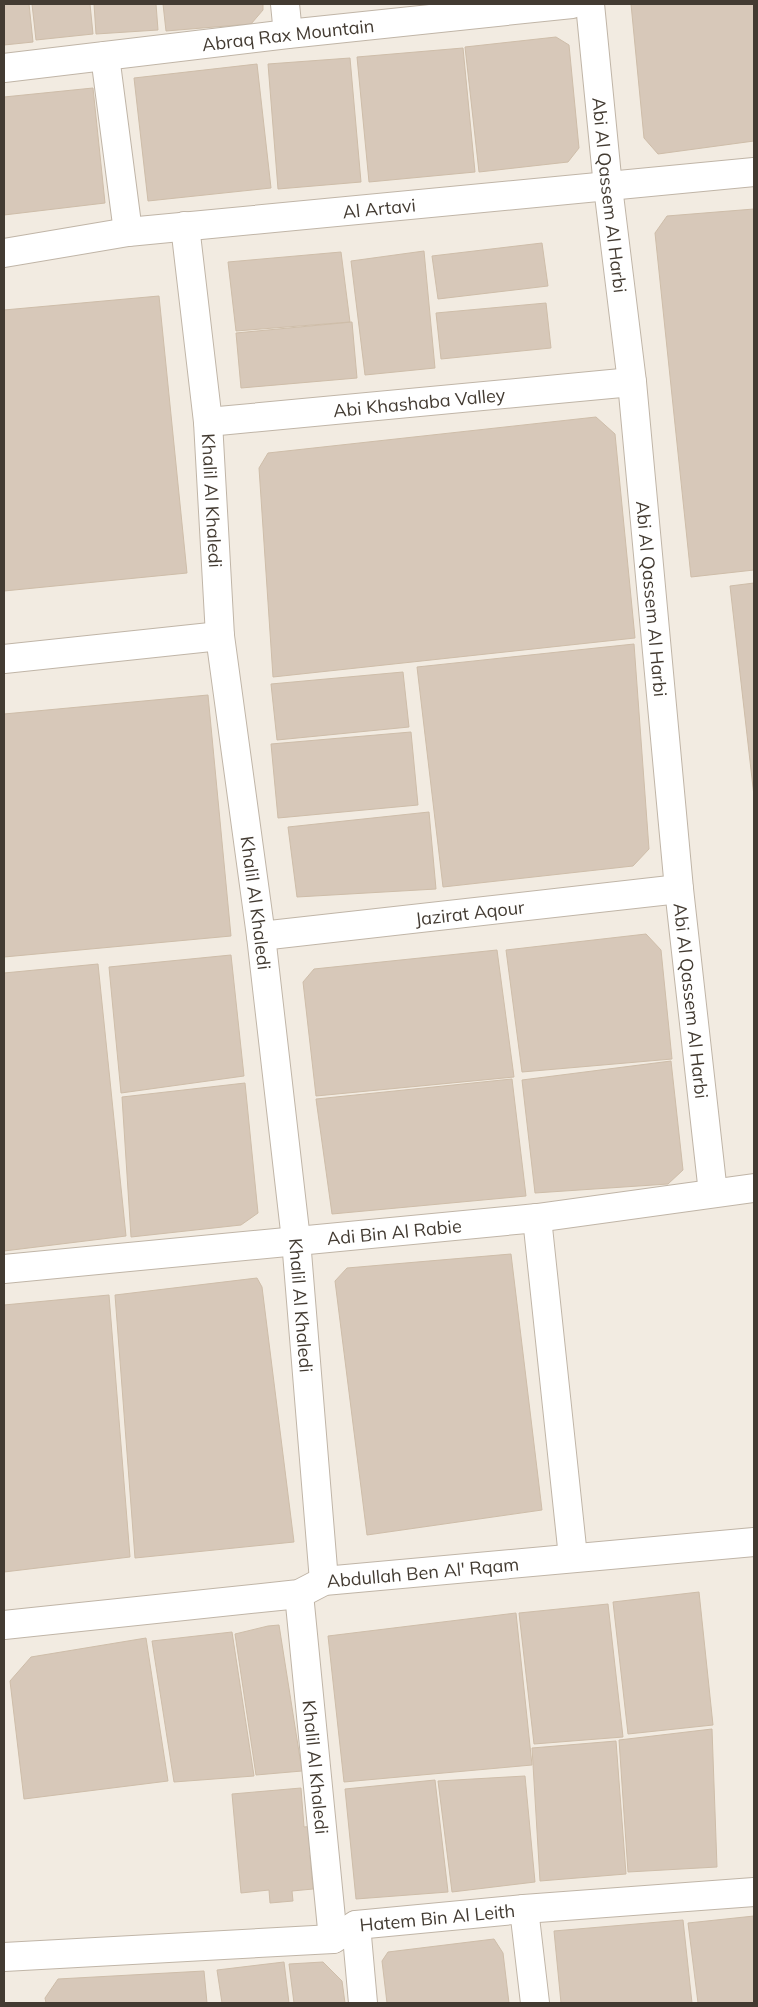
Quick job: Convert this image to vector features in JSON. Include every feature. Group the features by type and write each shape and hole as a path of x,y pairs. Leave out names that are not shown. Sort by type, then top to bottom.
{"street":[{"path":"285,4 288,34"},
{"name":"Abraq Rax Mountain","path":"4,68 288,34 572,4"},
{"name":"Abi Al Qassem Al Harbi","path":"590,4 608,187 632,382 679,889 713,1193"},
{"path":"105,56 128,232"},
{"name":"Al Artavi","path":"4,253 128,232 754,172"},
{"name":"Khalil Al Khaledi","path":"186,226 208,422 220,636 261,936 296,1240 324,1581"},
{"name":"Abi Khashaba Valley","path":"208,422 632,382"},
{"path":"4,659 220,636"},
{"name":"Jazirat Aqour","path":"261,936 679,889"},
{"name":"Adi Bin Al Rabie","path":"4,1269 537,1218 754,1188"},
{"path":"537,1218 573,1557"},
{"name":"Abdullah Ben Al' Rqam","path":"4,1625 299,1594 324,1581 754,1542"},
{"name":"Khalil Al Khaledi","path":"299,1594 333,1939"},
{"name":"Hatem Bin Al Leith","path":"4,1957 333,1939 356,1925 524,1909 754,1892"},
{"path":"524,1909 535,2003"},
{"path":"356,1925 363,2003"}],"building":[{"path":"4,4 29,4 33,42 4,45"},
{"path":"32,4 90,4 93,34 36,40"},
{"path":"94,4 156,4 158,30 96,34"},
{"path":"163,4 263,4 263,10 251,24 166,31"},
{"path":"631,4 754,4 754,141 658,154 644,138"},
{"path":"556,37 569,45 579,148 568,162 479,172 465,47"},
{"path":"463,48 475,172 369,182 357,57"},
{"path":"350,58 361,182 278,189 268,64"},
{"path":"257,64 271,188 148,201 134,78"},
{"path":"93,88 105,203 4,215 4,97"},
{"path":"754,209 754,570 691,577 655,233 667,216"},
{"path":"542,243 548,286 438,299 432,256"},
{"path":"424,251 435,368 365,375 351,261"},
{"path":"341,252 350,322 236,331 228,262"},
{"path":"159,296 187,573 4,591 4,310"},
{"path":"546,303 551,348 441,359 436,313"},
{"path":"352,322 357,378 241,388 236,333"},
{"path":"596,417 615,434 635,638 273,677 259,468 268,453"},
{"path":"754,583 754,796 730,586"},
{"path":"634,644 649,849 633,866 443,887 417,667"},
{"path":"403,672 409,727 277,740 271,684"},
{"path":"208,695 231,936 4,957 4,714"},
{"path":"411,732 418,805 278,818 271,744"},
{"path":"429,812 436,889 297,897 288,827"},
{"path":"646,934 661,950 672,1059 522,1072 506,950"},
{"path":"497,950 514,1077 316,1096 303,982 314,969"},
{"path":"231,955 244,1076 121,1093 109,967"},
{"path":"98,964 126,1236 4,1251 4,973"},
{"path":"671,1061 683,1170 668,1184 535,1193 522,1080"},
{"path":"512,1079 526,1196 332,1214 316,1099"},
{"path":"245,1083 258,1213 241,1225 131,1237 122,1097"},
{"path":"511,1254 542,1510 367,1535 335,1281 347,1268"},
{"path":"257,1278 262,1287 294,1542 135,1558 115,1295"},
{"path":"109,1295 130,1557 4,1572 4,1305"},
{"path":"699,1592 713,1725 628,1734 613,1602"},
{"path":"608,1604 623,1737 534,1744 519,1613"},
{"path":"516,1613 532,1765 344,1782 328,1636"},
{"path":"279,1625 302,1771 256,1775 235,1634"},
{"path":"232,1632 254,1776 174,1782 152,1641"},
{"path":"146,1638 168,1781 24,1799 10,1681 31,1657"},
{"path":"712,1729 717,1867 628,1872 619,1740"},
{"path":"616,1741 626,1874 540,1881 532,1748"},
{"path":"525,1776 535,1882 452,1892 438,1781"},
{"path":"435,1780 448,1892 356,1899 345,1789"},
{"path":"301,1788 304,1827 315,1826 318,1851 310,1855 313,1889 292,1891 293,1901 270,1903 269,1890 241,1893 232,1794"},
{"path":"754,1916 754,2003 698,2003 688,1923"},
{"path":"683,1920 692,2003 561,2003 554,1931"},
{"path":"494,1939 503,1953 509,2003 387,2003 382,1961 388,1952"},
{"path":"284,1962 289,2003 222,2003 217,1970"},
{"path":"323,1962 342,1981 345,2003 294,2003 289,1964"},
{"path":"204,1971 207,2003 46,2003 45,1998 58,1979"}]}
